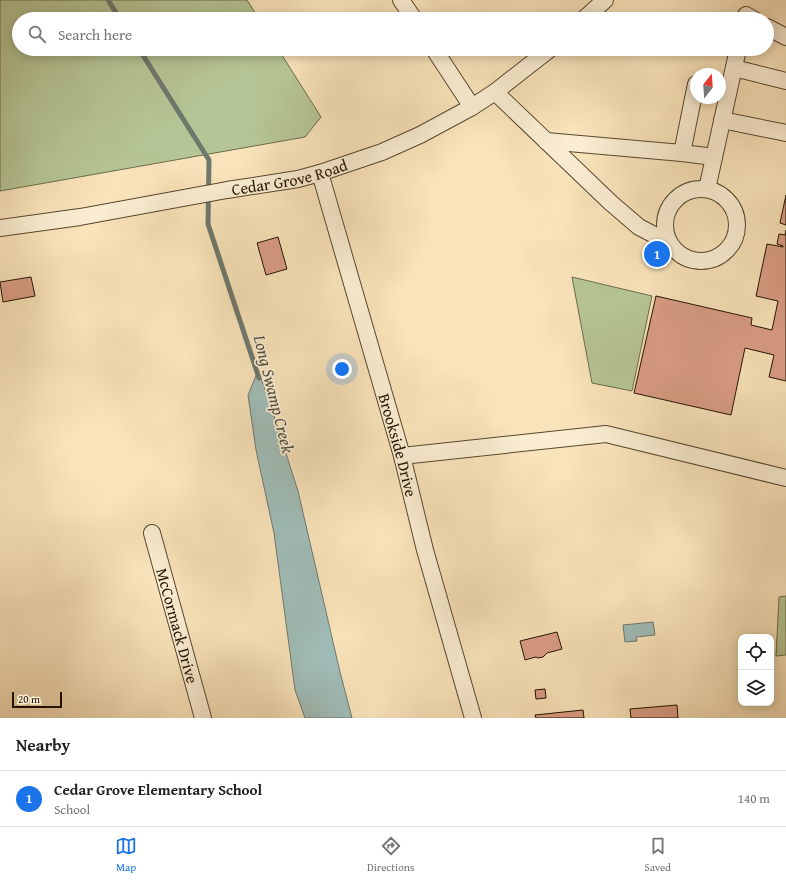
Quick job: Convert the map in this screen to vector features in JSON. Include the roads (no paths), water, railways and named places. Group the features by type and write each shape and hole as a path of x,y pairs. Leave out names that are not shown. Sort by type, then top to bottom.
{"street":[{"path":"401,0 409,12"},
{"path":"591,12 604,0"},
{"path":"774,30 786,37"},
{"path":"439,56 472,107"},
{"name":"Cedar Grove Road","path":"0,228 80,217 227,190 298,179 320,173 382,152 420,135 472,107 495,92 541,56"},
{"path":"707,189 737,56"},
{"path":"734,68 786,81"},
{"path":"495,92 611,203 639,227 668,242"},
{"path":"682,154 692,104"},
{"path":"722,120 786,133"},
{"path":"546,141 714,157"},
{"name":"Brookside Drive","path":"320,173 402,456 425,550 473,718"},
{"path":"695,189 707,189 718,193 728,201 734,211 737,223 736,235 730,246 721,255 710,260 698,262 686,258 676,252 668,242 664,220 668,209 684,192 695,189"},
{"path":"402,456 606,434 786,478"},
{"name":"McCormack Drive","path":"152,533 203,718"}],"water":[{"path":"258,371 268,397 298,491 352,718 305,718 295,690 274,533 256,450 248,395"},
{"path":"653,622 655,635 636,637 637,641 625,642 623,625"}],"waterway":[{"name":"Long Swamp Creek","path":"108,0 116,12"},
{"name":"Long Swamp Creek","path":"143,56 209,160 208,224 259,378"}],"place":[{"name":"Cedar Grove Elementary School","path":"657,254"}]}
